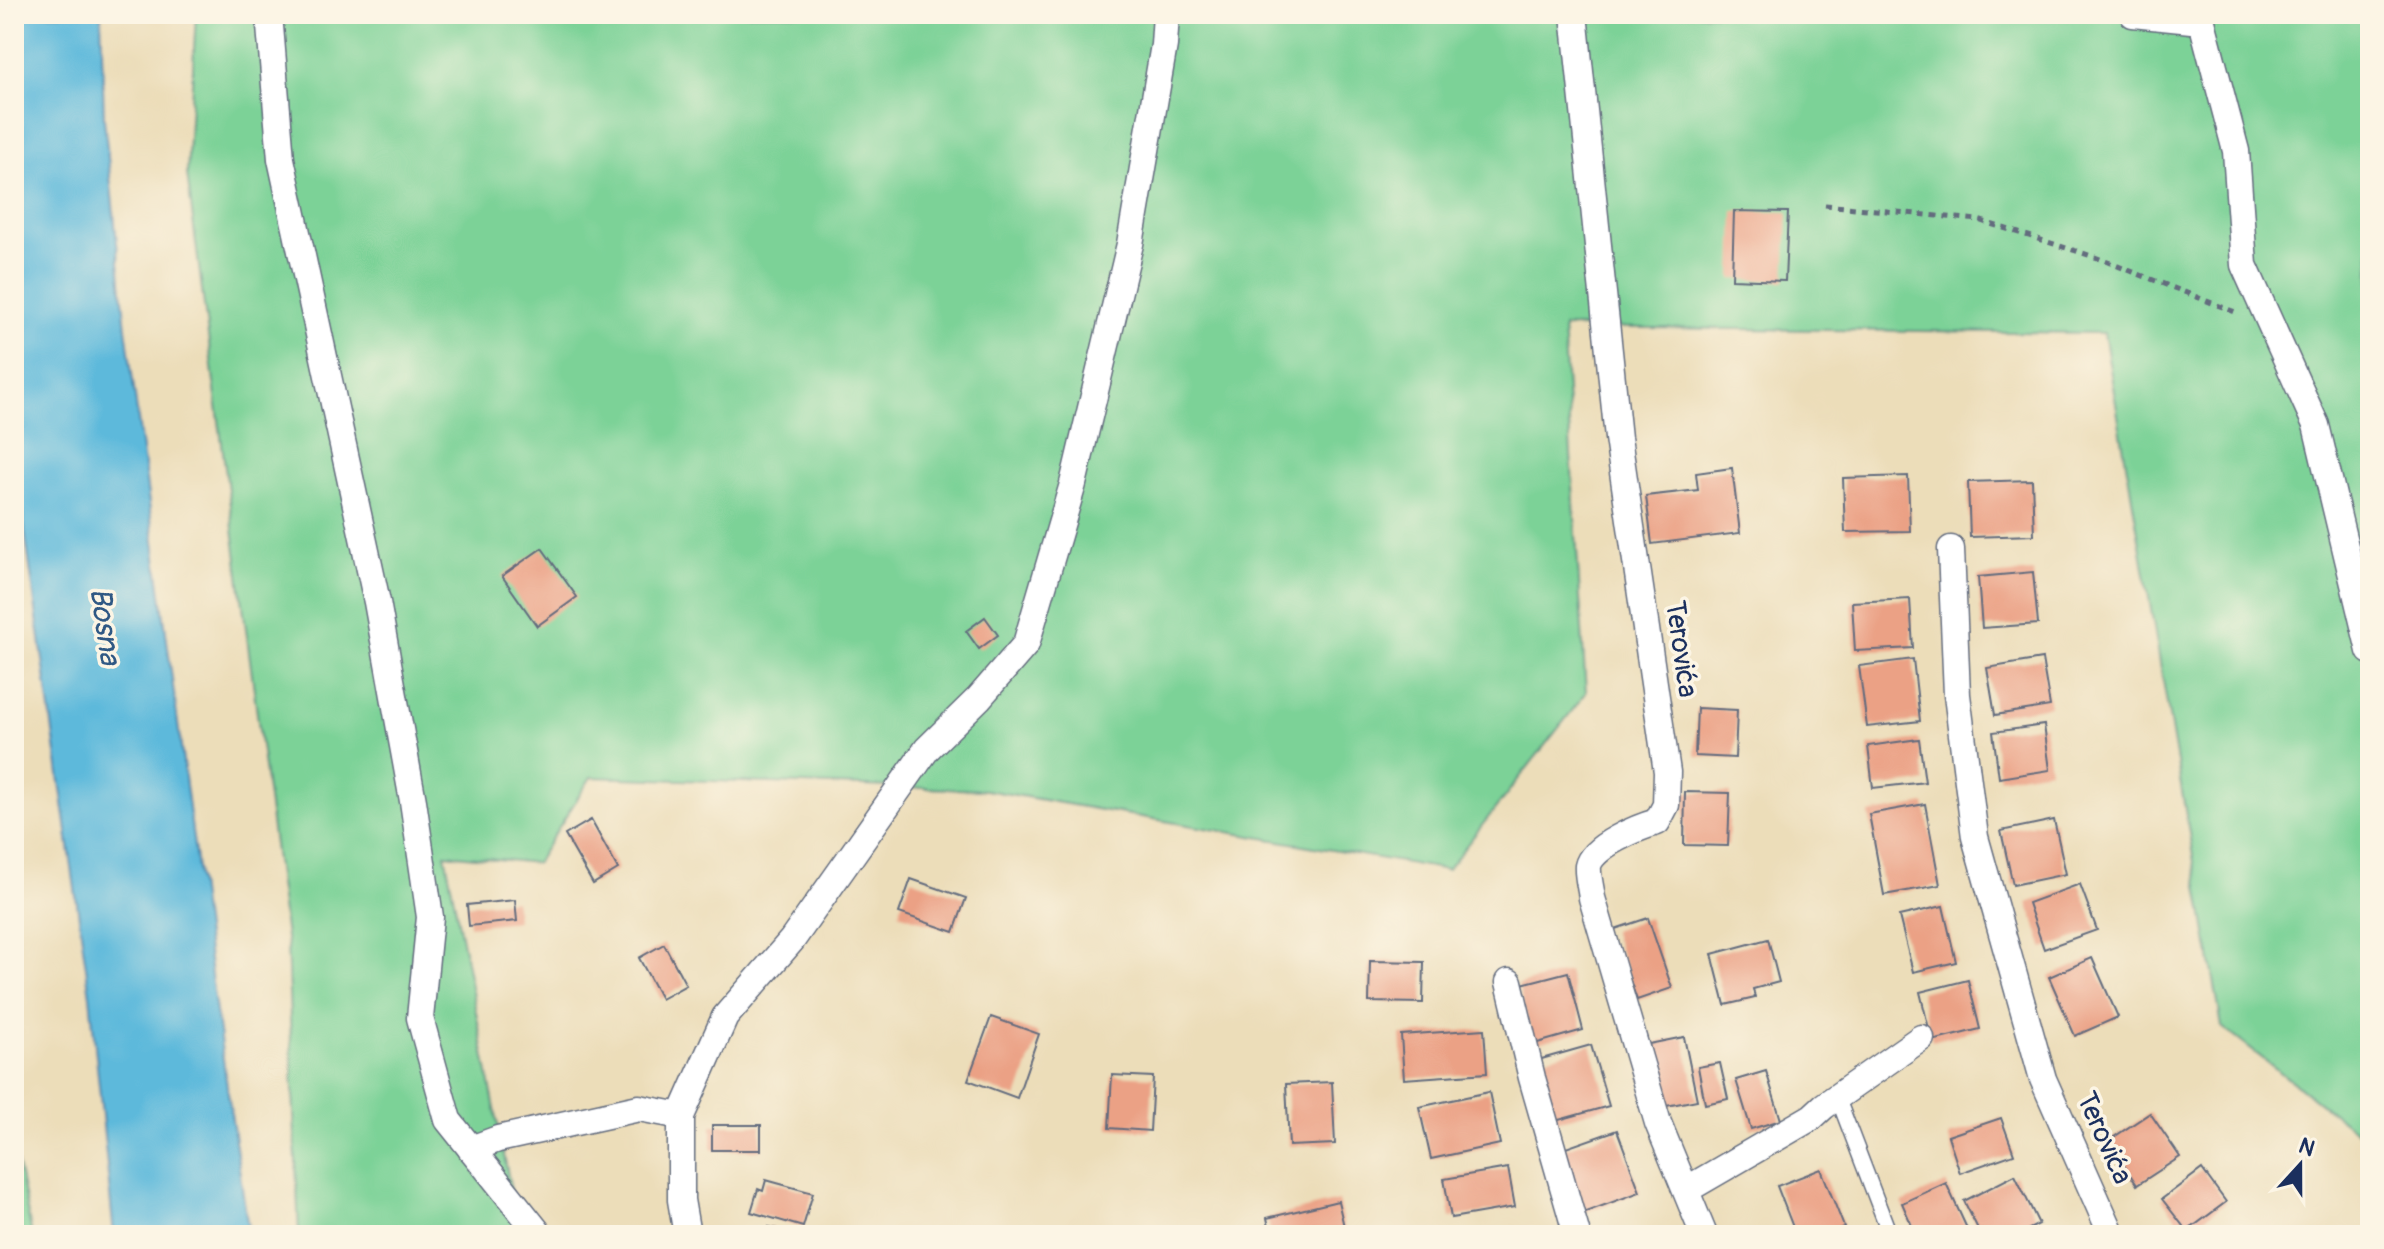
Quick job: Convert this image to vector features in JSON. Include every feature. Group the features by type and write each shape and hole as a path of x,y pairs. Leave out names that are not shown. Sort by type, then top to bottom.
{"street":[{"path":"269,14 281,159 377,602 413,801 430,917 420,1018 448,1120 540,1235"},
{"path":"687,1235 681,1200 681,1116 725,1017 792,940 927,749 979,698 1026,644 1073,484 1130,244 1164,45 1166,14"},
{"name":"Terovića","path":"1574,14 1618,438 1667,772 1666,805 1657,822 1641,827 1595,853 1588,866 1589,877 1592,898 1658,1123 1704,1235"},
{"path":"2133,14 2201,18 2236,151 2244,265 2316,425 2370,651"},
{"name":"Terovića","path":"1951,549 1957,695 1975,837 2043,1079 2112,1235"},
{"path":"1509,982 1532,1078 1577,1235"},
{"path":"1686,1190 1812,1117 1921,1038"},
{"path":"471,1149 498,1139 639,1108 681,1116"}],"lane":[{"path":"1837,1096 1890,1235"}],"path":[{"path":"1825,205 1978,220 2095,257 2271,326"}],"green space":[{"path":"196,14 2370,14 2370,1142 2222,1027 2104,333 1563,327 1586,693 1447,870 986,790 591,777 536,863 445,854 515,1211 527,1235 299,1235 287,945 187,174"},
{"path":"14,1146 32,1235 14,1235"}],"water":[{"name":"Bosna","path":"14,14 101,14 104,119 126,328 214,998 249,1235 114,1235 90,996 14,453"}],"building":[{"path":"1734,211 1788,212 1785,281 1732,279"},
{"path":"1732,468 1740,533 1652,544 1646,496 1698,490 1696,473"},
{"path":"1908,476 1910,531 1845,532 1843,478"},
{"path":"2032,480 2034,535 1970,537 1968,482"},
{"path":"542,548 577,597 537,626 502,576"},
{"path":"2033,572 2038,624 1982,628 1978,577"},
{"path":"1910,599 1913,648 1855,651 1852,602"},
{"path":"985,617 998,635 979,649 966,631"},
{"path":"1913,659 1920,721 1867,727 1859,666"},
{"path":"2042,659 2050,706 1995,715 1987,668"},
{"path":"1697,708 1737,710 1735,758 1695,756"},
{"path":"2044,725 2050,770 1999,778 1993,732"},
{"path":"1919,739 1925,782 1873,788 1868,746"},
{"path":"1685,792 1730,793 1728,846 1684,845"},
{"path":"1925,804 1940,885 1884,895 1869,814"},
{"path":"591,820 618,869 593,884 565,835"},
{"path":"2054,820 2066,874 2013,885 2001,831"},
{"path":"911,879 966,898 954,932 899,913"},
{"path":"2080,884 2097,930 2044,949 2028,903"},
{"path":"515,900 517,921 469,926 467,905"},
{"path":"1943,906 1956,962 1913,972 1899,916"},
{"path":"1648,918 1672,988 1637,1000 1612,930"},
{"path":"1768,939 1779,982 1753,989 1755,998 1725,1005 1712,954"},
{"path":"664,944 686,985 661,999 639,958"},
{"path":"2092,958 2118,1017 2075,1036 2049,977"},
{"path":"1370,961 1424,962 1423,1003 1369,1002"},
{"path":"1568,972 1583,1030 1534,1044 1518,985"},
{"path":"1968,980 1980,1029 1932,1041 1920,992"},
{"path":"991,1017 1039,1034 1017,1098 968,1080"},
{"path":"1484,1029 1487,1073 1404,1079 1401,1035"},
{"path":"1684,1037 1697,1100 1661,1107 1649,1044"},
{"path":"1591,1045 1609,1106 1555,1121 1538,1060"},
{"path":"1720,1063 1728,1099 1705,1104 1698,1067"},
{"path":"1766,1071 1781,1120 1751,1129 1736,1080"},
{"path":"1112,1075 1153,1077 1150,1131 1109,1128"},
{"path":"1332,1082 1335,1144 1289,1146 1286,1084"},
{"path":"1489,1092 1500,1144 1431,1159 1419,1107"},
{"path":"2150,1113 2180,1157 2137,1185 2108,1141"},
{"path":"2001,1118 2014,1154 1960,1173 1948,1136"},
{"path":"712,1125 761,1125 761,1150 712,1150"},
{"path":"1617,1130 1640,1192 1583,1213 1560,1150"},
{"path":"1508,1168 1515,1207 1451,1218 1444,1179"},
{"path":"1821,1169 1844,1227 1825,1235 1796,1235 1777,1186"},
{"path":"2202,1169 2226,1202 2187,1231 2162,1199"},
{"path":"2015,1175 2039,1224 2018,1235 1981,1235 1964,1201"},
{"path":"766,1180 813,1193 803,1227 751,1212 758,1189 763,1191"},
{"path":"1946,1183 1970,1235 1927,1235 1925,1232 1916,1235 1902,1203"},
{"path":"1338,1201 1346,1235 1271,1235 1267,1218"},
{"path":"769,1227 798,1234 798,1235 767,1235"}]}
